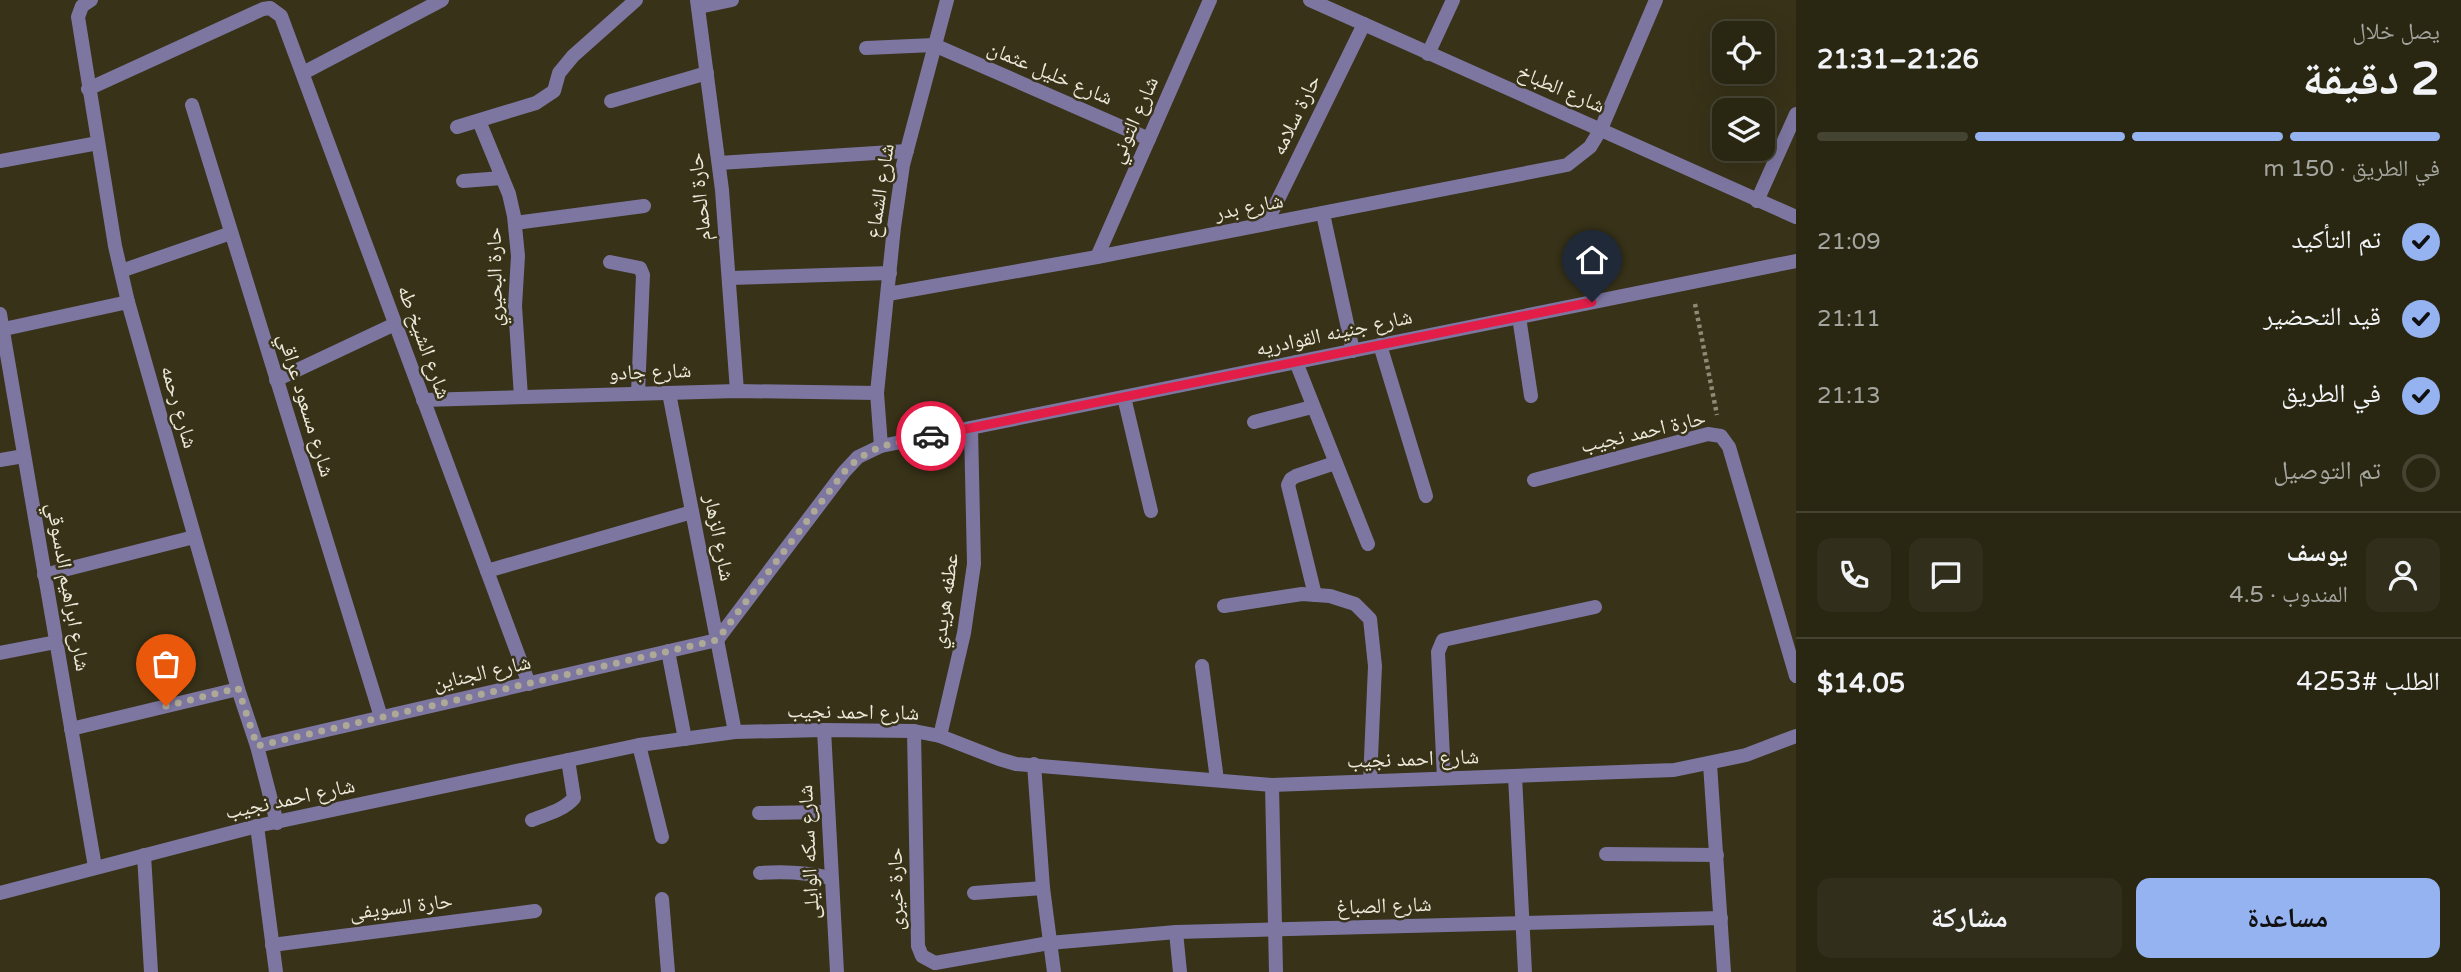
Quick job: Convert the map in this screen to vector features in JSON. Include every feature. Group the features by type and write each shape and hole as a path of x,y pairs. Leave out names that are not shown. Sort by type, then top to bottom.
{"street":[{"name":"شارع رحمه","path":"91,0 82,6 78,17 97,143 128,302 277,823"},
{"path":"303,73 442,0"},
{"path":"457,127 536,103 554,91 559,73 573,56 636,0"},
{"path":"698,4 732,0"},
{"name":"شارع الشماع","path":"881,446 877,393 894,227 907,151 947,0"},
{"name":"شارع التوني","path":"1097,257 1210,0"},
{"name":"شارع الطباخ","path":"1310,0 1796,217"},
{"path":"1427,54 1453,0"},
{"name":"شارع بدر","path":"888,294 1097,257 1567,165 1591,147 1601,129 1656,0"},
{"name":"حارة الحمام","path":"698,4 719,163 737,391"},
{"name":"شارع الشيخ طه","path":"88,89 263,9 270,8 281,16 529,684"},
{"name":"حارة سلامه","path":"1266,224 1364,24"},
{"path":"866,48 934,45"},
{"name":"شارع خليل عثمان","path":"934,45 1149,139"},
{"path":"611,100 707,73"},
{"name":"شارع مسعود عراقي","path":"192,105 275,380 382,717"},
{"path":"1758,201 1796,114"},
{"name":"حارة البحيري","path":"479,121 509,194 514,223 517,256 515,306 521,397"},
{"path":"0,161 97,143"},
{"path":"719,163 907,151"},
{"path":"463,181 502,178"},
{"path":"514,223 644,206"},
{"path":"1323,214 1353,351"},
{"path":"121,271 231,233"},
{"name":"شارع جنينه القوادريه","path":"881,446 1796,261"},
{"path":"610,262 640,268 643,275 638,393"},
{"path":"729,278 890,273"},
{"path":"1,329 128,302"},
{"name":"شارع ابراهيم الدسوقي","path":"0,314 95,867"},
{"path":"1518,317 1531,396"},
{"path":"275,380 395,324"},
{"path":"1380,345 1426,496"},
{"path":"1296,362 1368,544"},
{"name":"شارع جادو","path":"423,400 737,391 877,393"},
{"name":"شارع الزهار","path":"669,393 735,732"},
{"path":"1124,397 1151,511"},
{"path":"1254,422 1312,407"},
{"name":"عطفه هريدي","path":"940,736 964,633 974,564 971,428"},
{"name":"حارة احمد نجيب","path":"1534,480 1708,434 1721,436 1728,447 1796,676"},
{"path":"717,640 844,472 858,457 881,446"},
{"path":"0,460 24,456"},
{"path":"1315,595 1288,485 1296,476 1335,463"},
{"path":"487,571 692,512"},
{"path":"44,575 194,537"},
{"path":"1224,606 1302,594 1330,596 1355,604 1370,619 1375,666 1370,781"},
{"path":"1444,778 1438,652 1443,640 1595,607"},
{"name":"شارع الجناين","path":"257,746 717,640"},
{"path":"0,653 56,642"},
{"path":"668,651 685,739"},
{"path":"1202,666 1217,780"},
{"path":"71,729 238,688"},
{"name":"شارع سكه الوايلى","path":"824,730 837,972"},
{"name":"شارع احمد نجيب","path":"0,893 257,826 639,745 735,732 914,731 940,736 999,760 1016,764 1272,785 1674,770 1746,755 1796,736"},
{"name":"حارة خيرى","path":"914,731 918,946 922,956 935,964 1049,943"},
{"path":"639,745 662,836"},
{"path":"533,820 569,805 574,798 568,760"},
{"path":"1034,764 1043,888 1054,972"},
{"path":"1710,764 1724,972"},
{"path":"1515,776 1525,972"},
{"path":"1272,785 1276,972"},
{"path":"759,813 827,812"},
{"path":"257,826 276,972"},
{"path":"1606,854 1717,855"},
{"path":"144,855 151,972"},
{"path":"760,873 807,872 831,878"},
{"path":"974,893 1043,888"},
{"path":"662,899 668,972"},
{"name":"حارة السويفى","path":"272,944 535,911"},
{"name":"شارع الصباغ","path":"1049,943 1176,932 1721,918"},
{"path":"1176,932 1180,972"}],"path":[{"path":"1690,282 1721,436"}],"way so far":[{"path":"166,706 238,688 257,746 717,640 858,457 881,446 931,436"}],"route":[{"path":"931,436 1592,302"}]}
